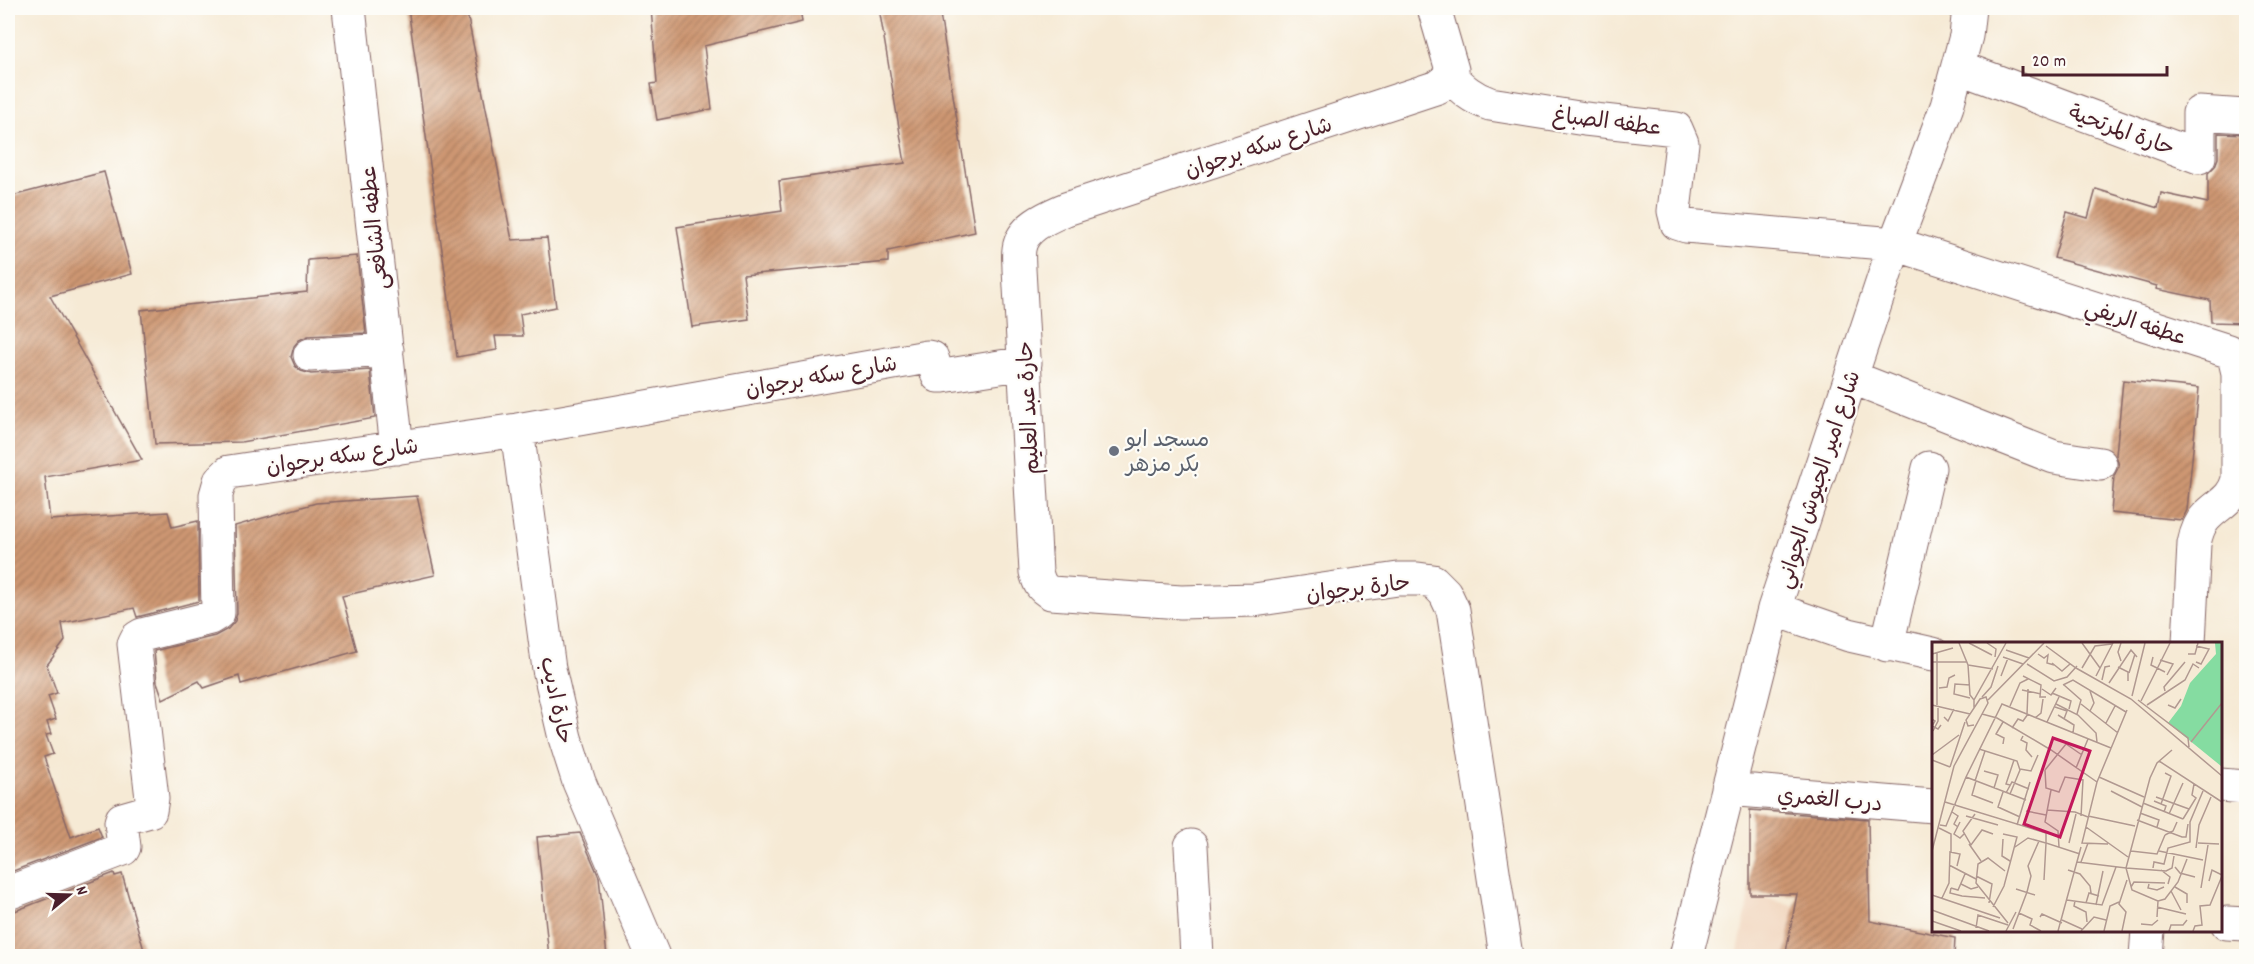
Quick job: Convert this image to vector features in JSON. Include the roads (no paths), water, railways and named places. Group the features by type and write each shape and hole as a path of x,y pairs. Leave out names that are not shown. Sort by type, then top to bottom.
{"street":[{"name":"عطفه الشافعى","path":"349,8 397,448"},
{"path":"1434,8 1450,61 1452,70 1450,76"},
{"name":"شارع امير الجيوش الجواني","path":"1686,957 1774,609 1895,244 1947,106 1966,36 1969,8"},
{"name":"حارة المرتحية","path":"1958,67 2199,157 2199,113 2247,116"},
{"name":"شارع سكه برجوان","path":"1031,228 1045,218 1066,209 1438,87 1450,76"},
{"name":"عطفه الصباغ","path":"1450,76 1463,91 1475,99 1502,107 1676,129 1682,143 1674,211 1677,223 1686,226 1895,244"},
{"name":"حارة عبد العليم","path":"1031,228 1019,247 1036,572 1043,589"},
{"name":"عطفه الريفي","path":"1895,244 2222,348 2234,356 2238,373 2238,480 2235,491 2227,501 2206,517 2198,530 2194,544 2189,642"},
{"path":"310,355 387,350"},
{"name":"شارع سكه برجوان","path":"8,893 123,849 122,819 150,811 152,798 134,644 142,635 210,618 218,613 216,495 220,481 229,472 517,430 927,357 932,358 938,376 1024,363"},
{"path":"1851,377 2054,457 2100,464"},
{"name":"حارة اديب","path":"517,430 549,669 565,738 579,782 653,957"},
{"path":"1887,645 1929,468"},
{"name":"حارة برجوان","path":"1043,589 1051,593 1181,602 1254,600 1398,579 1433,581 1445,593 1453,610 1506,957"},
{"path":"1774,609 1849,635 1932,654"},
{"path":"2221,785 2247,787"},
{"name":"درب الغمري","path":"1728,789 1932,806"},
{"path":"1191,846 1197,957"},
{"path":"2146,957 2148,931"}],"place":[{"name":"مسجد ابو بكر مزهر","path":"1114,451"}]}
